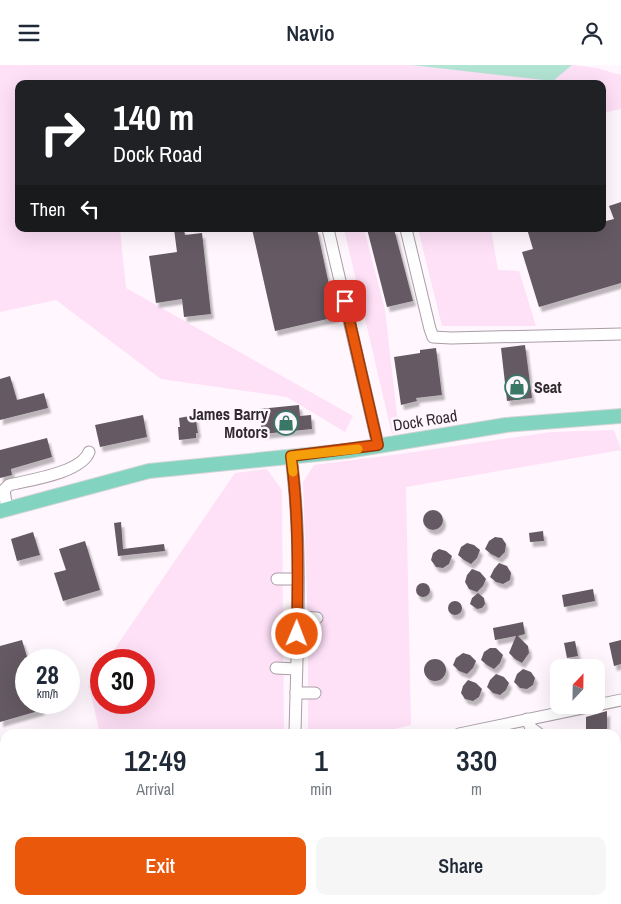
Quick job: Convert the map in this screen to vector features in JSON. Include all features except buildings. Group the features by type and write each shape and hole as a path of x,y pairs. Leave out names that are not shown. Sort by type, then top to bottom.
{"main road":[{"name":"Dock Road","path":"4,510 149,471 378,445 506,425 621,416"}],"street":[{"path":"329,232 378,445"},
{"path":"407,232 433,337 621,334"},
{"path":"4,510 4,490 9,485 75,467 86,459 89,452"},
{"path":"291,456 295,483 298,579 295,729"},
{"path":"277,579 298,579"},
{"path":"297,617 317,618"},
{"path":"276,668 296,669"},
{"path":"296,693 315,693"},
{"path":"482,729 621,700"},
{"path":"527,719 532,729"}],"shaded area":[{"path":"0,65 411,65 553,80 15,80 15,232 120,232 126,288 353,416 345,432 287,397 161,379 56,300 0,312"},
{"path":"411,65 572,65 554,80"},
{"path":"572,65 596,68 621,75 621,109 606,112 606,80 553,80"},
{"path":"345,232 365,232 385,310 399,433 392,434"},
{"path":"419,232 492,232 498,270 519,271 536,326 442,326"},
{"path":"614,430 621,450 406,487 411,725 394,729 308,729 308,627 303,482 314,465 552,432"},
{"path":"267,469 282,490 284,729 99,729 95,714 155,714 155,649 115,649 235,473"}],"slow traffic":[{"path":"293,472 291,456 358,449"}],"place":[{"name":"Seat","path":"517,387"},
{"name":"James Barry Motors","path":"286,423"}],"route":[{"path":"297,634 298,579 295,483 291,456 346,451 378,445 345,301"}]}
